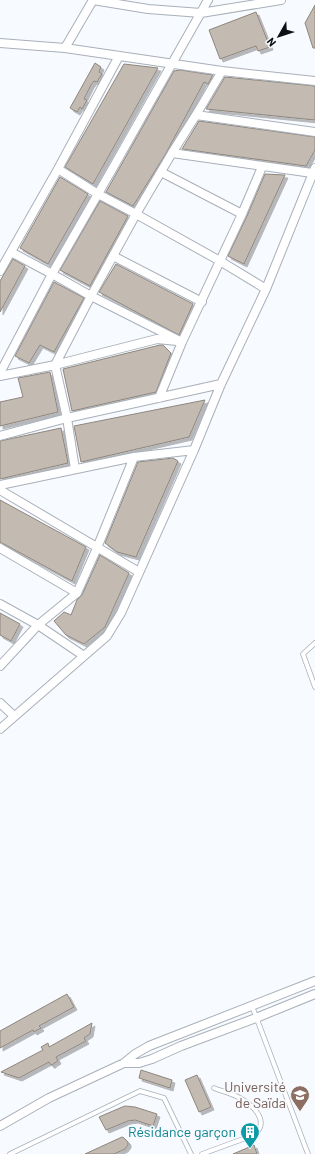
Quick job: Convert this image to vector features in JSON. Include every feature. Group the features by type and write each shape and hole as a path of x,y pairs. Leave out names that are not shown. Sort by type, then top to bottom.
{"street":[{"path":"65,48 93,0 148,9 201,12 258,2 281,0"},
{"path":"148,9 153,0"},
{"path":"0,373 52,274 208,0"},
{"path":"0,43 65,48 222,71 315,81"},
{"path":"0,270 58,169 119,56"},
{"path":"75,469 55,365 136,214 222,71"},
{"path":"196,115 315,132"},
{"path":"0,729 107,636 121,614 266,288 314,171 262,167 172,153"},
{"path":"159,398 182,342 202,302 262,167"},
{"path":"58,169 98,194 266,288"},
{"path":"161,172 242,214"},
{"path":"11,252 91,296 182,342"},
{"path":"113,256 202,302"},
{"path":"0,376 55,365 157,340 182,342"},
{"path":"0,436 66,418 222,384"},
{"path":"0,485 134,457 194,450"},
{"path":"1,663 38,625 77,593 134,457"},
{"path":"0,490 139,572"},
{"path":"0,548 77,593"},
{"path":"0,604 38,625 84,656"},
{"path":"0,703 14,716"},
{"path":"0,1126 48,1098 124,1063 135,1054 150,1046 315,981"},
{"path":"124,1063 139,1063 152,1059 181,1046 315,994"}],"lane":[{"path":"315,643 303,654 315,688"},
{"path":"252,1006 308,1154"},
{"path":"202,1154 254,1135 259,1131 262,1124 254,1109 238,1098 214,1088"},
{"path":"10,1154 140,1091 164,1098 191,1154"}],"building":[{"path":"315,5 315,48 313,48 305,23"},
{"path":"256,12 270,47 258,51 256,46 220,59 209,30"},
{"path":"95,63 101,67 99,72 102,74 97,82 94,81 91,85 84,99 87,100 82,109 80,107 77,112 70,108"},
{"path":"124,64 158,68 93,184 65,167"},
{"path":"180,70 213,75 208,84 204,82 165,155 133,206 106,192 174,71"},
{"path":"225,77 315,86 315,120 206,109"},
{"path":"199,121 315,137 315,150 306,166 182,149"},
{"path":"265,174 285,175 244,264 228,256"},
{"path":"60,177 88,194 48,264 20,248"},
{"path":"100,201 128,216 90,286 60,270"},
{"path":"13,259 25,266 0,312 0,281"},
{"path":"116,264 193,304 179,335 99,292"},
{"path":"54,282 84,298 54,352 40,345 29,363 15,356"},
{"path":"163,345 171,353 156,392 72,411 63,369"},
{"path":"50,372 58,412 0,426 0,402 23,397 18,378"},
{"path":"205,400 189,437 81,462 74,426"},
{"path":"61,428 68,463 0,479 0,441"},
{"path":"173,458 178,461 136,557 117,552 105,543 138,462"},
{"path":"0,500 86,547 72,581 0,542"},
{"path":"100,555 129,573 105,627 84,644 66,635 54,621 64,612 71,615 77,600 82,595"},
{"path":"0,613 20,624 11,641 0,635"},
{"path":"67,994 74,1007 39,1026 41,1028 34,1032 33,1030 0,1048 0,1031"},
{"path":"92,1023 90,1034 84,1038 86,1041 56,1057 58,1061 53,1065 49,1062 19,1078 1,1072 43,1050 41,1047 48,1043 49,1047"},
{"path":"141,1070 172,1080 170,1088 139,1078"},
{"path":"197,1075 211,1107 199,1112 185,1080"},
{"path":"125,1106 135,1107 157,1114 153,1126 135,1120 128,1121 106,1130 99,1117"},
{"path":"122,1137 128,1142 125,1149 114,1154 85,1154"},
{"name":"Résidance garçon","path":"254,1145 257,1154 233,1154"}],"place":[{"name":"Université de Saïda","path":"300,1112"},
{"name":"Résidance garçon","path":"250,1149"}]}
